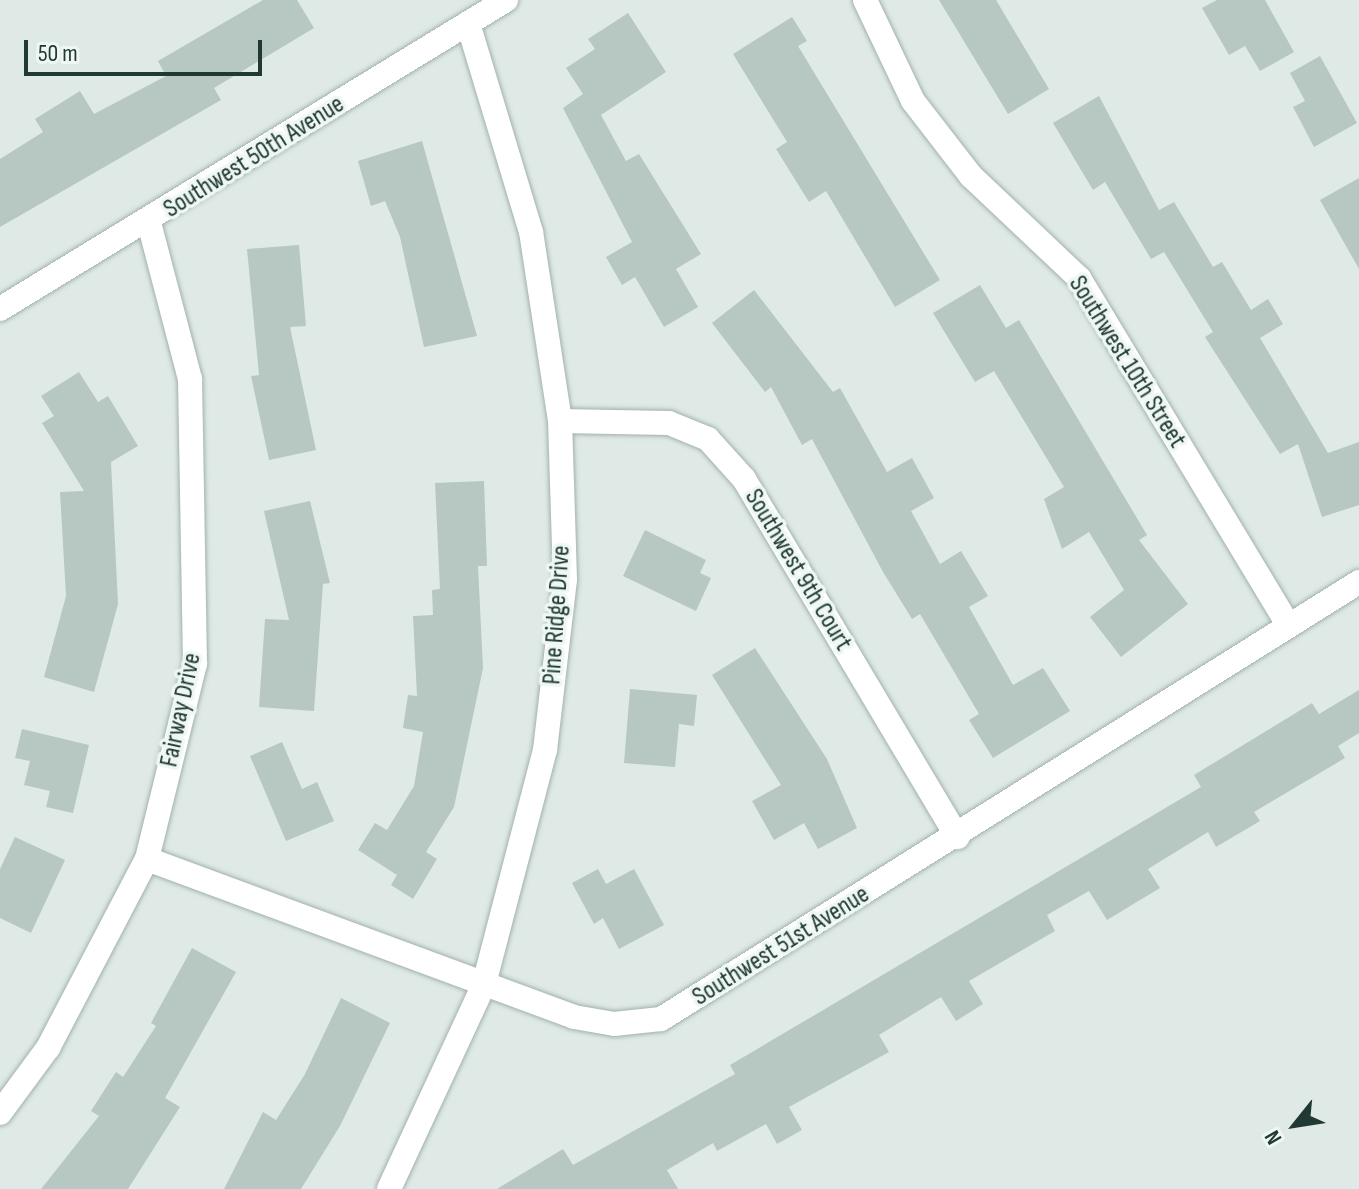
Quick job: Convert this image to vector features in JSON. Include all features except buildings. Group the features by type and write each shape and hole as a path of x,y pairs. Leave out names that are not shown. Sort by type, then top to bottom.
{"street":[{"name":"Southwest 50th Avenue","path":"0,309 149,223 506,0"},
{"name":"Southwest 10th Street","path":"865,0 913,101 971,176 1079,278 1288,624"},
{"name":"Pine Ridge Drive","path":"389,1189 484,984 545,750 565,579 560,421 531,232 468,23"},
{"name":"Fairway Drive","path":"0,1113 48,1048 147,859 195,664 196,494 190,379 149,223"},
{"name":"Southwest 9th Court","path":"560,421 669,423 708,439 744,479 957,837"},
{"name":"Southwest 51st Avenue","path":"147,859 574,1017 614,1024 661,1019 957,837 1288,624 1359,582"}]}
